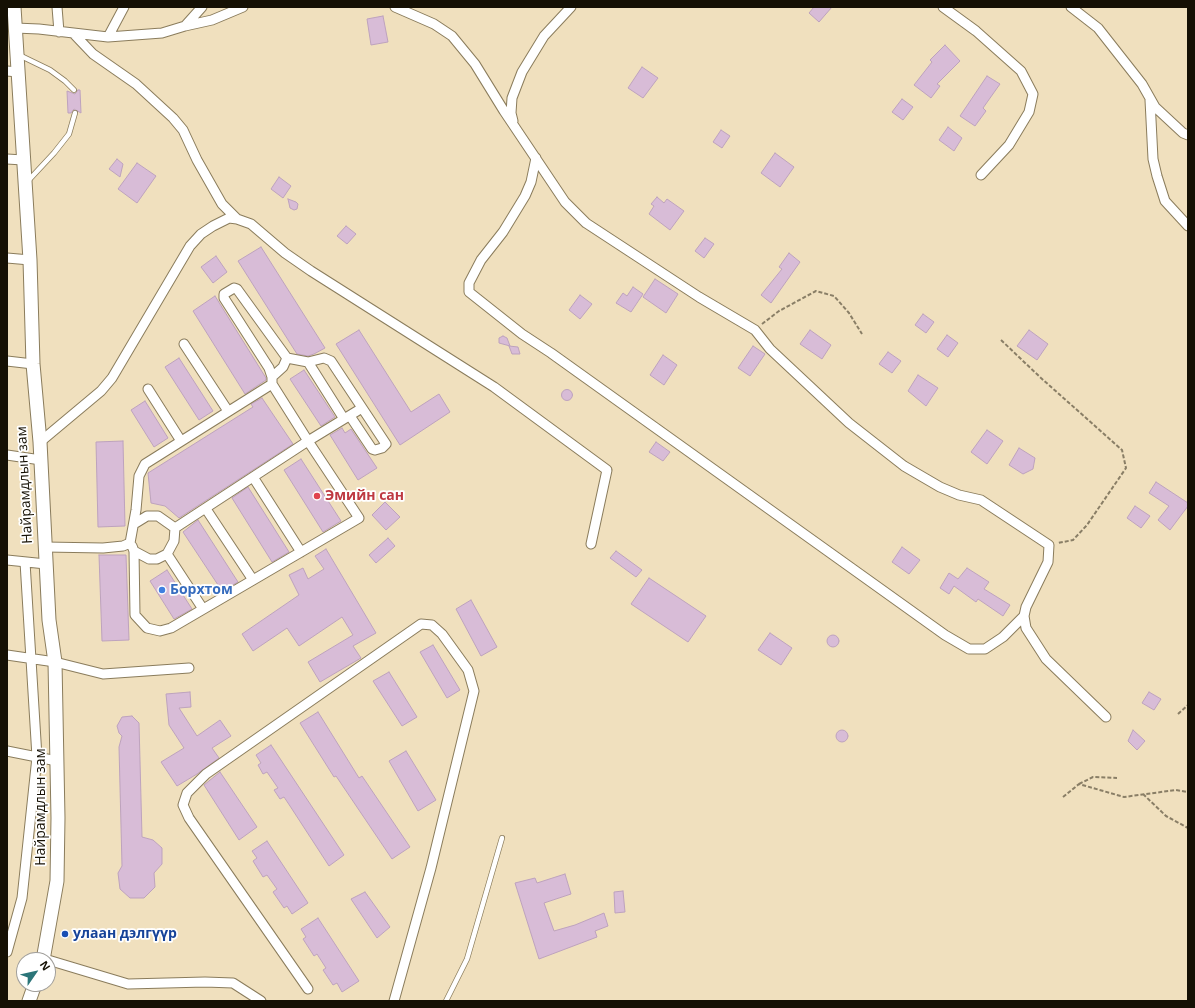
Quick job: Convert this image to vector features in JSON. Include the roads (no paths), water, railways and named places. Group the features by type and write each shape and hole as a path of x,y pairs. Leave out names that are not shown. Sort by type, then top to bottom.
{"main road":[{"name":"Найрамдлын зам","path":"14,7 17,54 12,71 25,184 30,260 33,364 40,442 49,620 55,662 57,881 46,952"}],"street":[{"path":"57,7 59,32"},
{"path":"108,37 124,7"},
{"path":"184,26 202,7"},
{"path":"15,28 39,29 108,37 162,33 184,26 212,20 244,7"},
{"path":"395,7 434,24 452,36 475,64 514,126 565,202 586,223 699,297 755,330 770,349 849,423 904,466 940,487 959,495 981,500 1050,545 1048,562 1026,607 1024,616 1026,628 1046,659 1106,717"},
{"path":"514,126 511,113 512,98 522,72 544,36 571,7"},
{"path":"943,7 976,31 1021,71 1033,94 1029,112 1009,145 981,175"},
{"path":"1071,7 1098,28 1142,84 1155,107 1188,136"},
{"path":"73,33 93,54 136,84 173,118 183,130 197,160 222,204 237,219"},
{"path":"1150,96 1153,159 1157,176 1165,201 1188,226"},
{"path":"536,158 531,182 525,196 503,232 481,260 469,283 469,292 522,334 945,635 969,649 985,649 1003,637 1024,616"},
{"path":"7,159 23,160"},
{"path":"40,442 101,391 112,378 190,246 201,234 213,226 229,218 237,219 251,224 285,253 311,271 494,387 607,470 591,544"},
{"path":"7,258 30,260"},
{"path":"286,358 283,367 272,380 228,411 146,462 142,468 138,479 134,524 131,530 135,615 143,626 153,630 171,628 359,518 308,441 272,380 269,368 224,298 224,294 234,288 237,289 286,358 308,362 324,358 331,362 386,444 382,448 372,450 308,362"},
{"path":"184,344 228,411"},
{"path":"7,361 33,364"},
{"path":"148,389 181,441"},
{"path":"175,528 308,441 362,408"},
{"path":"7,455 41,460"},
{"path":"253,477 301,552"},
{"path":"206,508 253,580"},
{"path":"134,524 144,518 152,516 166,520 175,528"},
{"path":"45,548 104,548 123,546 132,547 149,559 157,559 167,554 174,541 175,528"},
{"path":"167,554 203,609"},
{"path":"7,560 46,564"},
{"path":"7,952 22,898 37,757 25,562"},
{"path":"308,989 189,818 183,806 186,793 206,774 421,624 432,625 442,634 468,670 474,692 431,868 394,1001"},
{"path":"7,655 55,662 104,674 189,668"},
{"path":"7,751 57,761"},
{"path":"56,963 128,984 205,982 233,983 261,1001"}],"lane":[{"path":"17,54 50,70 65,80 74,90"},
{"path":"25,184 54,154 69,134 75,113"},
{"path":"446,1001 467,959 502,838"}],"place":[{"name":"Эмийн сан","path":"317,496"},
{"name":"Борхтом","path":"162,590"},
{"name":"улаан дэлгүүр","path":"65,934"}]}
